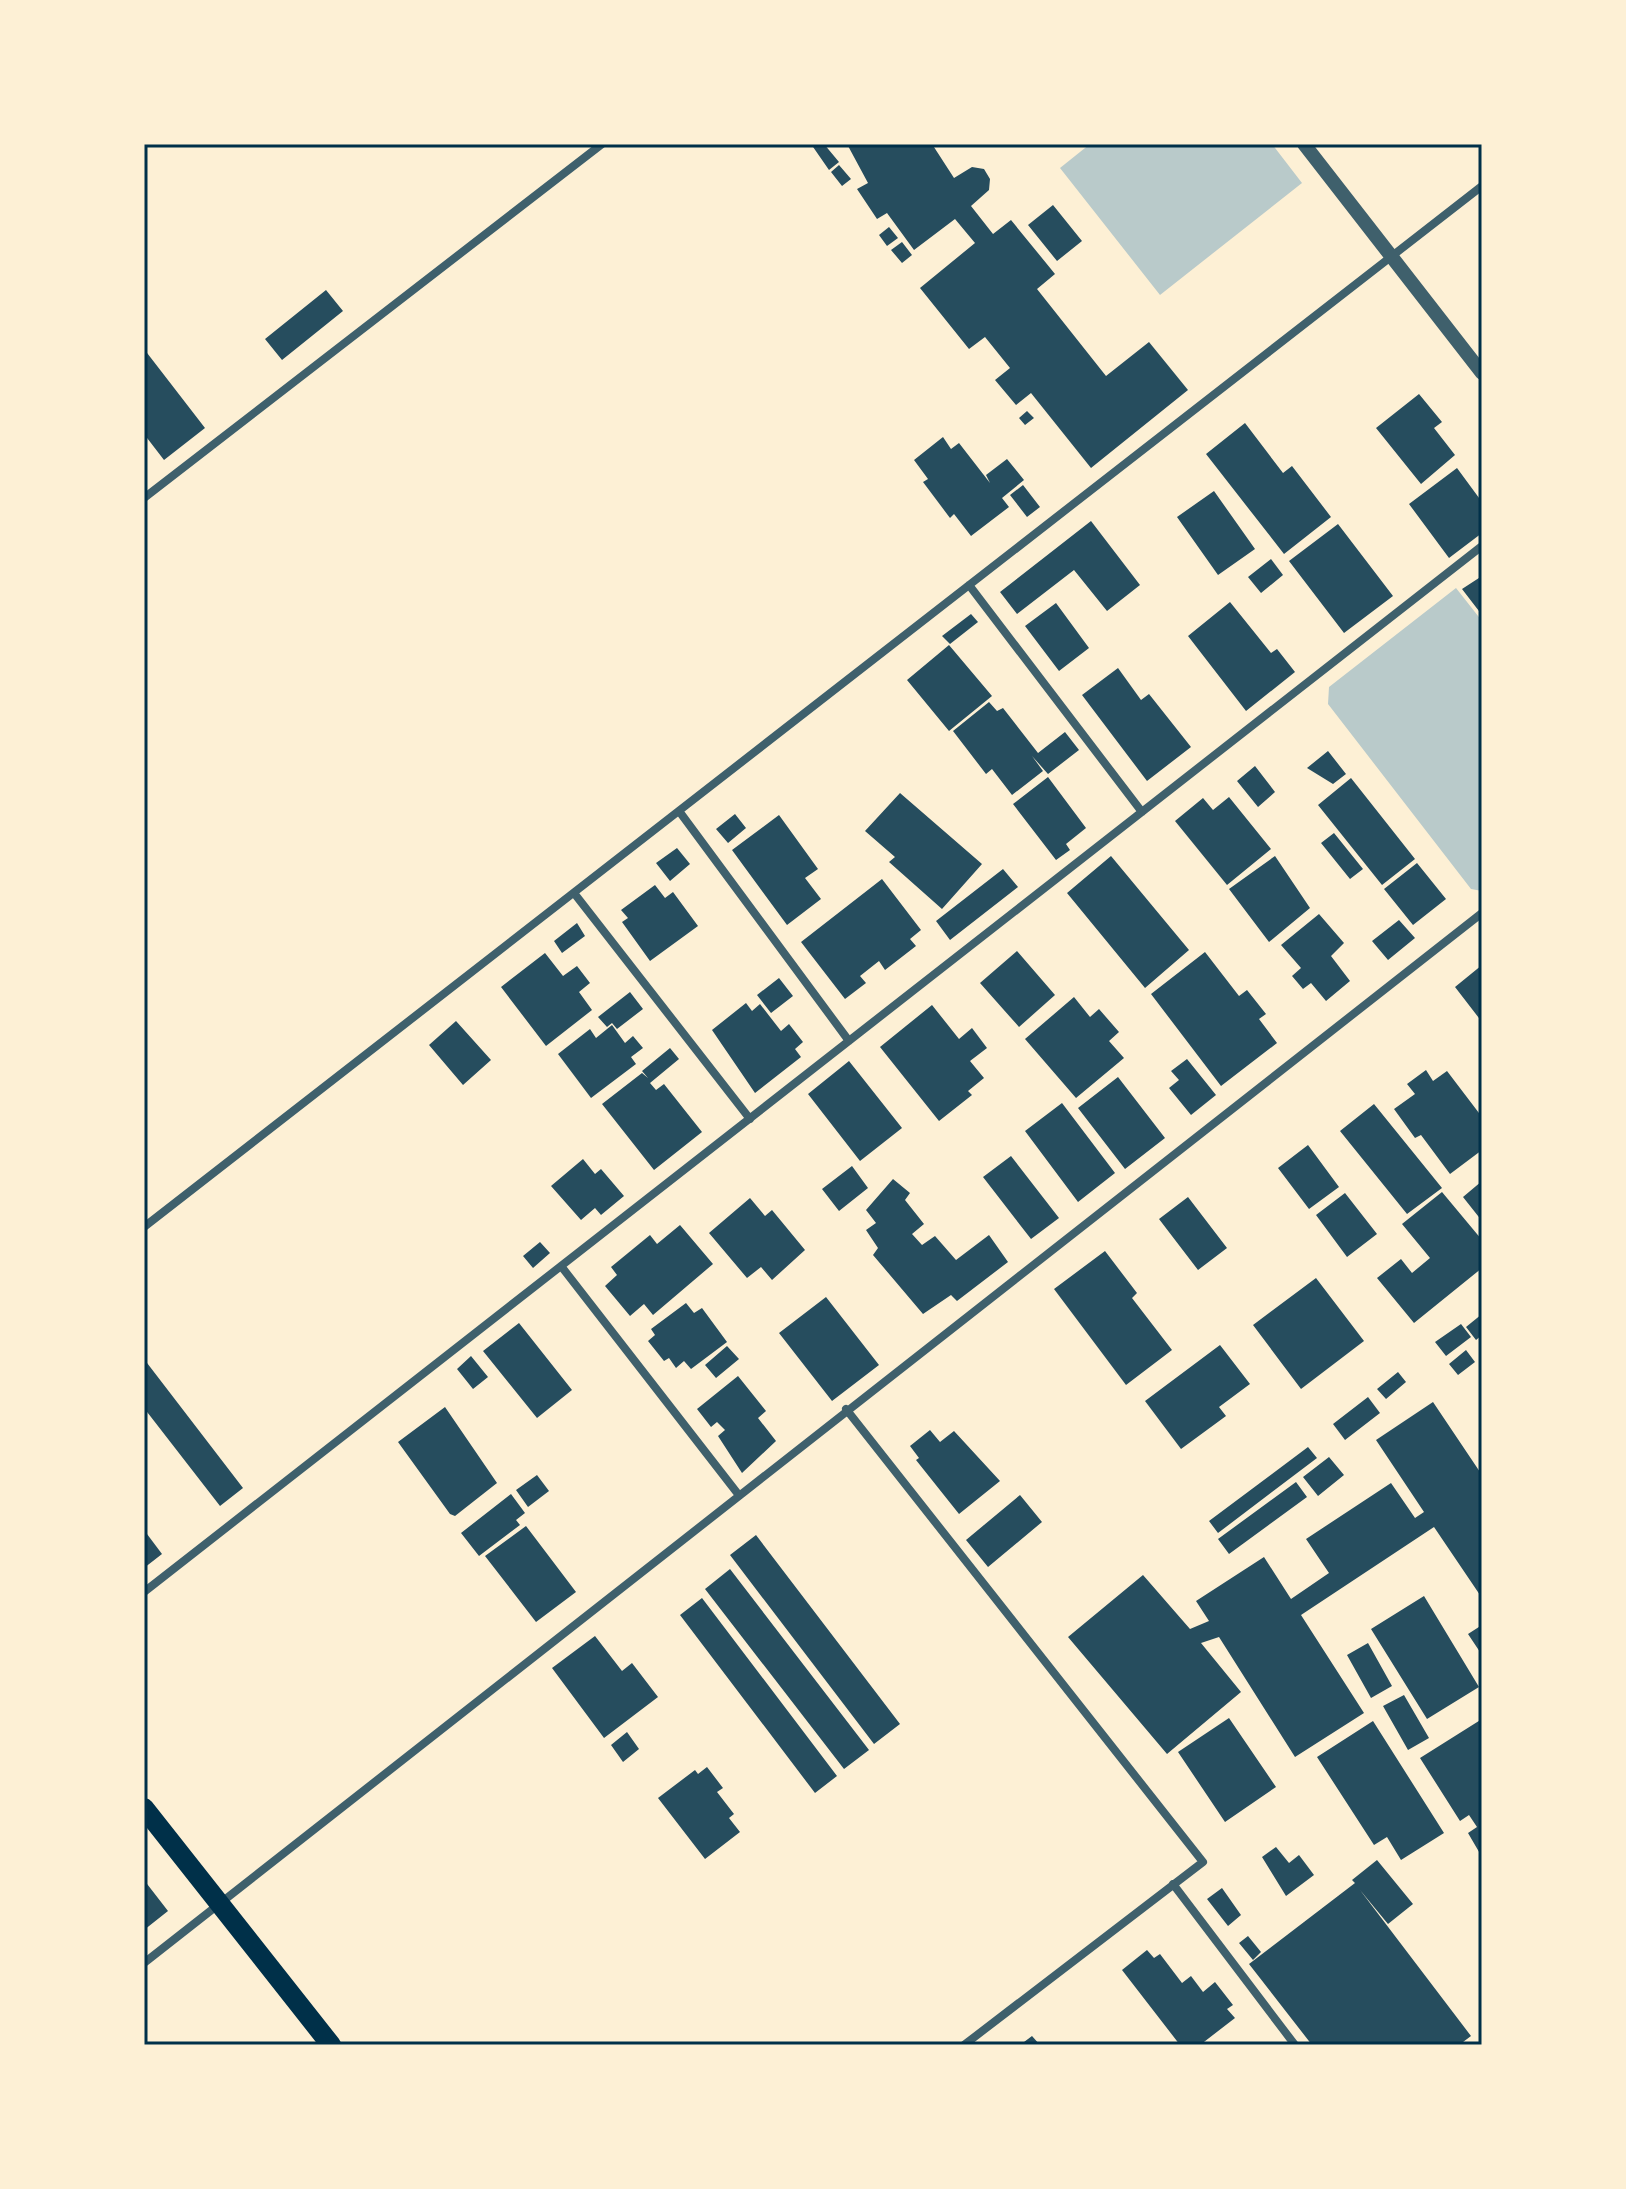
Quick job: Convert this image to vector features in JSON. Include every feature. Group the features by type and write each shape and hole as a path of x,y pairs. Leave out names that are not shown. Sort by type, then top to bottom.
{"main road":[{"path":"144,1808 331,2045"}],"street":[{"path":"144,498 602,144"},
{"path":"1304,144 1482,373"},
{"path":"144,1227 1482,186"},
{"path":"144,1592 1482,546"},
{"path":"969,585 1142,812"},
{"path":"679,811 849,1041"},
{"path":"574,893 750,1119"},
{"path":"144,1963 846,1409 1482,913"},
{"path":"561,1266 738,1494"},
{"path":"846,1409 1203,1862 964,2045"},
{"path":"1173,1884 1295,2045"}],"shaded area":[{"path":"1090,144 1272,144 1302,183 1160,295 1060,168"},
{"path":"1456,588 1482,621 1482,891 1471,889 1328,704 1329,687"}],"building":[{"path":"811,144 824,144 839,162 829,170"},
{"path":"847,144 932,144 954,178 972,167 984,169 990,179 989,190 971,206 993,234 1011,220 1055,274 1037,289 1106,376 1149,342 1188,390 1091,468 1031,393 1016,405 995,380 1010,368 985,337 969,349 920,288 975,243 955,219 914,250 887,213 877,219 857,189 868,183"},
{"path":"839,165 851,179 842,186 831,172"},
{"path":"1053,205 1082,241 1057,261 1028,225"},
{"path":"889,227 898,238 887,246 879,235"},
{"path":"902,242 912,255 902,263 891,250"},
{"path":"326,290 343,311 282,360 265,339"},
{"path":"144,349 205,428 164,460 144,434"},
{"path":"1419,394 1442,422 1434,428 1455,455 1421,484 1376,428"},
{"path":"1027,411 1034,418 1025,425 1019,418"},
{"path":"1245,423 1283,473 1292,466 1331,517 1284,554 1206,454"},
{"path":"943,437 951,449 959,443 990,483 986,475 1007,459 1024,480 1002,498 1009,507 971,536 954,514 950,518 923,482 928,479 914,460"},
{"path":"1457,468 1482,502 1482,533 1449,558 1409,504"},
{"path":"1023,485 1040,507 1027,517 1010,495"},
{"path":"1214,491 1255,549 1218,575 1177,517"},
{"path":"1091,521 1140,585 1107,611 1074,570 1017,614 1000,592"},
{"path":"1338,524 1393,596 1344,633 1289,561"},
{"path":"1271,559 1283,575 1261,593 1248,577"},
{"path":"1482,576 1482,615 1462,589"},
{"path":"1230,602 1271,653 1277,649 1295,672 1246,711 1188,636"},
{"path":"1056,603 1089,648 1059,671 1025,626"},
{"path":"971,614 978,622 950,644 942,636"},
{"path":"949,645 992,696 949,731 907,680"},
{"path":"1118,668 1141,700 1149,694 1191,747 1147,781 1082,695"},
{"path":"989,702 997,711 1003,708 1038,753 1065,732 1079,750 1048,774 1032,756 1043,771 1012,795 992,769 986,774 953,731"},
{"path":"1328,751 1346,774 1333,784 1307,768"},
{"path":"1255,766 1275,792 1258,807 1237,781"},
{"path":"1048,777 1086,828 1066,844 1070,850 1056,860 1013,804"},
{"path":"1351,778 1415,859 1382,885 1318,805"},
{"path":"900,793 982,864 942,909 889,862 895,857 865,831"},
{"path":"1229,797 1271,849 1227,885 1175,821 1203,798 1213,810"},
{"path":"735,814 746,828 728,843 716,829"},
{"path":"779,815 818,869 805,878 821,899 787,925 732,850"},
{"path":"1334,833 1363,869 1350,879 1321,843"},
{"path":"677,848 690,864 670,881 656,863"},
{"path":"1111,856 1189,950 1145,988 1067,893"},
{"path":"1275,856 1310,908 1269,942 1229,889"},
{"path":"1417,863 1446,899 1413,925 1384,889"},
{"path":"1003,869 1018,887 950,940 936,921"},
{"path":"882,879 921,930 910,939 916,946 885,970 879,961 860,976 866,983 845,999 801,942"},
{"path":"655,885 665,898 673,892 698,926 650,961 622,922 628,918 621,910"},
{"path":"1319,914 1344,943 1331,956 1350,981 1326,1001 1311,983 1303,989 1292,976 1301,968 1281,945"},
{"path":"1399,920 1415,938 1388,960 1372,941"},
{"path":"577,923 585,936 562,953 554,941"},
{"path":"1017,951 1055,995 1019,1027 980,983"},
{"path":"1205,952 1239,996 1247,990 1266,1014 1259,1019 1277,1043 1221,1086 1151,994"},
{"path":"545,953 563,976 577,966 590,983 579,992 592,1010 546,1046 501,987"},
{"path":"1482,965 1482,1022 1455,987"},
{"path":"779,978 793,996 771,1013 757,995"},
{"path":"630,992 643,1009 617,1029 612,1023 607,1027 598,1017"},
{"path":"1074,997 1090,1017 1099,1009 1119,1032 1109,1041 1124,1058 1076,1098 1025,1039"},
{"path":"746,1003 752,1011 760,1004 781,1031 789,1024 803,1042 795,1049 801,1057 755,1093 712,1030"},
{"path":"932,1005 959,1039 972,1028 987,1048 970,1061 984,1078 968,1091 972,1095 939,1121 880,1047"},
{"path":"456,1021 491,1060 463,1085 429,1045"},
{"path":"612,1025 625,1043 633,1036 643,1048 631,1057 636,1064 591,1098 558,1054 590,1029 596,1038"},
{"path":"670,1048 679,1059 650,1083 656,1090 664,1084 702,1132 654,1170 602,1104 642,1073 648,1078 642,1071"},
{"path":"1187,1059 1216,1095 1191,1115 1169,1088 1179,1080 1171,1071"},
{"path":"849,1061 902,1128 860,1161 808,1094"},
{"path":"1426,1070 1433,1081 1447,1071 1482,1117 1482,1150 1450,1174 1421,1135 1415,1138 1394,1109 1415,1094 1407,1084"},
{"path":"1118,1077 1165,1138 1125,1169 1078,1108"},
{"path":"1062,1103 1115,1173 1078,1202 1025,1131"},
{"path":"1374,1104 1442,1188 1407,1214 1340,1131"},
{"path":"1308,1145 1339,1187 1309,1209 1278,1168"},
{"path":"1011,1156 1059,1218 1031,1239 983,1177"},
{"path":"583,1159 595,1174 601,1169 624,1196 601,1215 595,1208 581,1220 551,1186"},
{"path":"852,1166 868,1188 839,1211 822,1189"},
{"path":"893,1179 910,1193 905,1200 924,1224 912,1234 922,1245 935,1236 956,1260 989,1235 1008,1262 957,1301 951,1295 923,1314 873,1255 878,1248 866,1230 876,1223 866,1210"},
{"path":"1482,1181 1482,1221 1463,1197"},
{"path":"1442,1192 1482,1240 1482,1268 1414,1323 1377,1278 1401,1259 1412,1273 1430,1258 1402,1224"},
{"path":"1345,1193 1377,1234 1347,1257 1316,1215"},
{"path":"1188,1197 1227,1248 1198,1270 1159,1219"},
{"path":"750,1198 765,1216 772,1210 805,1250 772,1280 761,1267 747,1278 709,1233"},
{"path":"680,1225 713,1264 653,1315 644,1304 630,1316 605,1286 617,1275 611,1267 650,1235 657,1244"},
{"path":"540,1242 550,1253 533,1268 523,1256"},
{"path":"1105,1251 1137,1293 1132,1298 1172,1350 1126,1385 1054,1289"},
{"path":"1316,1278 1364,1341 1301,1389 1253,1325"},
{"path":"826,1297 879,1365 832,1401 779,1333"},
{"path":"686,1303 694,1313 702,1308 727,1342 691,1369 684,1361 676,1368 669,1358 664,1361 648,1341 655,1335 651,1329"},
{"path":"1482,1314 1482,1335 1476,1340 1466,1327"},
{"path":"519,1323 572,1390 537,1418 483,1351"},
{"path":"1461,1324 1471,1337 1446,1356 1435,1342"},
{"path":"1220,1345 1250,1384 1219,1407 1226,1416 1181,1449 1145,1401"},
{"path":"727,1346 739,1359 716,1378 705,1365"},
{"path":"1466,1350 1475,1362 1458,1375 1449,1364"},
{"path":"471,1356 488,1377 473,1389 457,1369"},
{"path":"144,1359 243,1488 220,1506 144,1408"},
{"path":"1398,1372 1406,1382 1386,1399 1377,1389"},
{"path":"738,1376 766,1411 758,1418 776,1441 742,1473 718,1436 725,1430 717,1422 711,1427 697,1409"},
{"path":"1368,1397 1380,1413 1345,1440 1333,1424"},
{"path":"1433,1402 1482,1475 1482,1598 1434,1527 1301,1615 1364,1713 1295,1757 1219,1637 1201,1643 1241,1692 1167,1754 1068,1637 1143,1575 1190,1629 1209,1621 1196,1601 1264,1557 1291,1599 1329,1573 1306,1539 1391,1483 1415,1518 1424,1512 1376,1440"},
{"path":"445,1407 497,1483 455,1516 450,1514 398,1442"},
{"path":"930,1430 940,1442 954,1431 1000,1481 959,1514 916,1460 919,1458 910,1446"},
{"path":"1308,1447 1317,1458 1218,1533 1209,1521"},
{"path":"1329,1457 1344,1475 1318,1496 1303,1477"},
{"path":"537,1475 549,1491 528,1507 516,1490"},
{"path":"1296,1482 1307,1497 1229,1554 1218,1539"},
{"path":"511,1494 525,1513 516,1520 520,1525 479,1556 461,1533"},
{"path":"1020,1495 1042,1522 988,1567 966,1540"},
{"path":"526,1526 576,1592 536,1622 485,1556"},
{"path":"144,1530 162,1554 144,1568"},
{"path":"756,1535 900,1724 874,1744 730,1555"},
{"path":"730,1569 869,1750 844,1769 705,1589"},
{"path":"1424,1596 1479,1687 1427,1719 1371,1629"},
{"path":"702,1598 837,1776 815,1793 680,1615"},
{"path":"1482,1625 1482,1655 1468,1634"},
{"path":"595,1636 622,1671 632,1663 658,1697 604,1738 552,1668"},
{"path":"1368,1643 1392,1686 1371,1698 1347,1655"},
{"path":"1404,1695 1429,1738 1408,1750 1383,1706"},
{"path":"1229,1718 1276,1787 1225,1822 1178,1752"},
{"path":"1482,1719 1482,1857 1468,1833 1477,1827 1469,1815 1460,1821 1420,1758"},
{"path":"1373,1721 1444,1833 1401,1860 1387,1837 1374,1845 1317,1757"},
{"path":"627,1732 639,1749 623,1762 611,1745"},
{"path":"707,1767 723,1788 717,1792 734,1814 729,1818 740,1832 705,1859 658,1798 695,1770 698,1774"},
{"path":"1276,1847 1289,1863 1299,1855 1314,1875 1286,1896 1262,1857"},
{"path":"1377,1860 1413,1904 1388,1924 1360,1890 1471,2036 1459,2045 1312,2045 1249,1964 1355,1883 1352,1880"},
{"path":"144,1880 168,1911 144,1930"},
{"path":"1222,1888 1241,1915 1228,1926 1207,1899"},
{"path":"1248,1936 1261,1952 1253,1960 1239,1943"},
{"path":"1147,1950 1154,1958 1160,1954 1182,1983 1191,1976 1203,1992 1215,1982 1233,2005 1227,2009 1235,2018 1200,2045 1180,2045 1122,1970"},
{"path":"1032,2036 1040,2045 1020,2045"}]}
